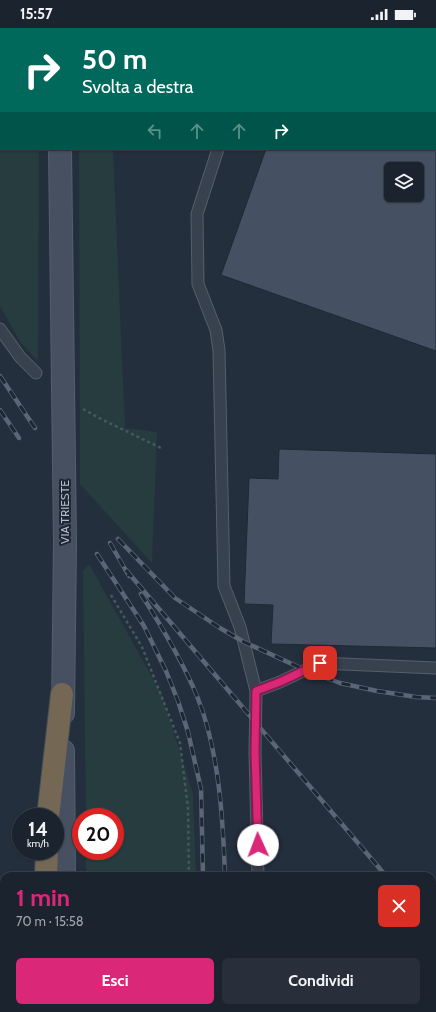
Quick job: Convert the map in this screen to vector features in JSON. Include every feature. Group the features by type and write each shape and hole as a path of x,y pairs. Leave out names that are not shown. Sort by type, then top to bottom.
{"highway":[{"path":"49,808 62,694"},
{"path":"46,872 47,860"}],"main road":[{"name":"VIA TRIESTE","path":"60,150 65,535 62,694 64,872"}],"lane":[{"path":"218,150 197,214 198,284 216,330 219,350 224,586 240,627 256,691 255,753 258,872"},
{"path":"0,329 20,357 36,373"},
{"path":"256,691 280,682 320,663 436,668"}],"path":[{"path":"80,406 101,419 162,448"},
{"path":"111,595 142,647 180,743 188,808 189,872"}],"green space":[{"path":"0,150 39,150 38,361 21,343 0,306"},
{"path":"79,150 113,150 125,428 157,432 152,563 80,484"},
{"path":"89,564 162,695 193,794 196,872 86,872 86,860 124,860 124,808 86,808 83,571"}],"building":[{"path":"266,150 436,150 436,351 221,275"},
{"path":"279,449 436,454 436,648 271,644 273,605 244,604 249,478 278,479"}],"railway":[{"path":"0,376 35,428"},
{"path":"0,410 19,438"},
{"path":"118,539 175,598 244,642 305,670 340,683 377,691 416,697 436,698"},
{"path":"110,543 129,576"},
{"path":"97,554 144,626 166,671 178,701 188,732 201,789 203,872"},
{"path":"126,570 383,872"},
{"path":"141,594 178,657 197,696 204,717 215,761 221,808 225,872"}],"route":[{"path":"258,845 255,753 256,691 280,682 320,663"}]}
